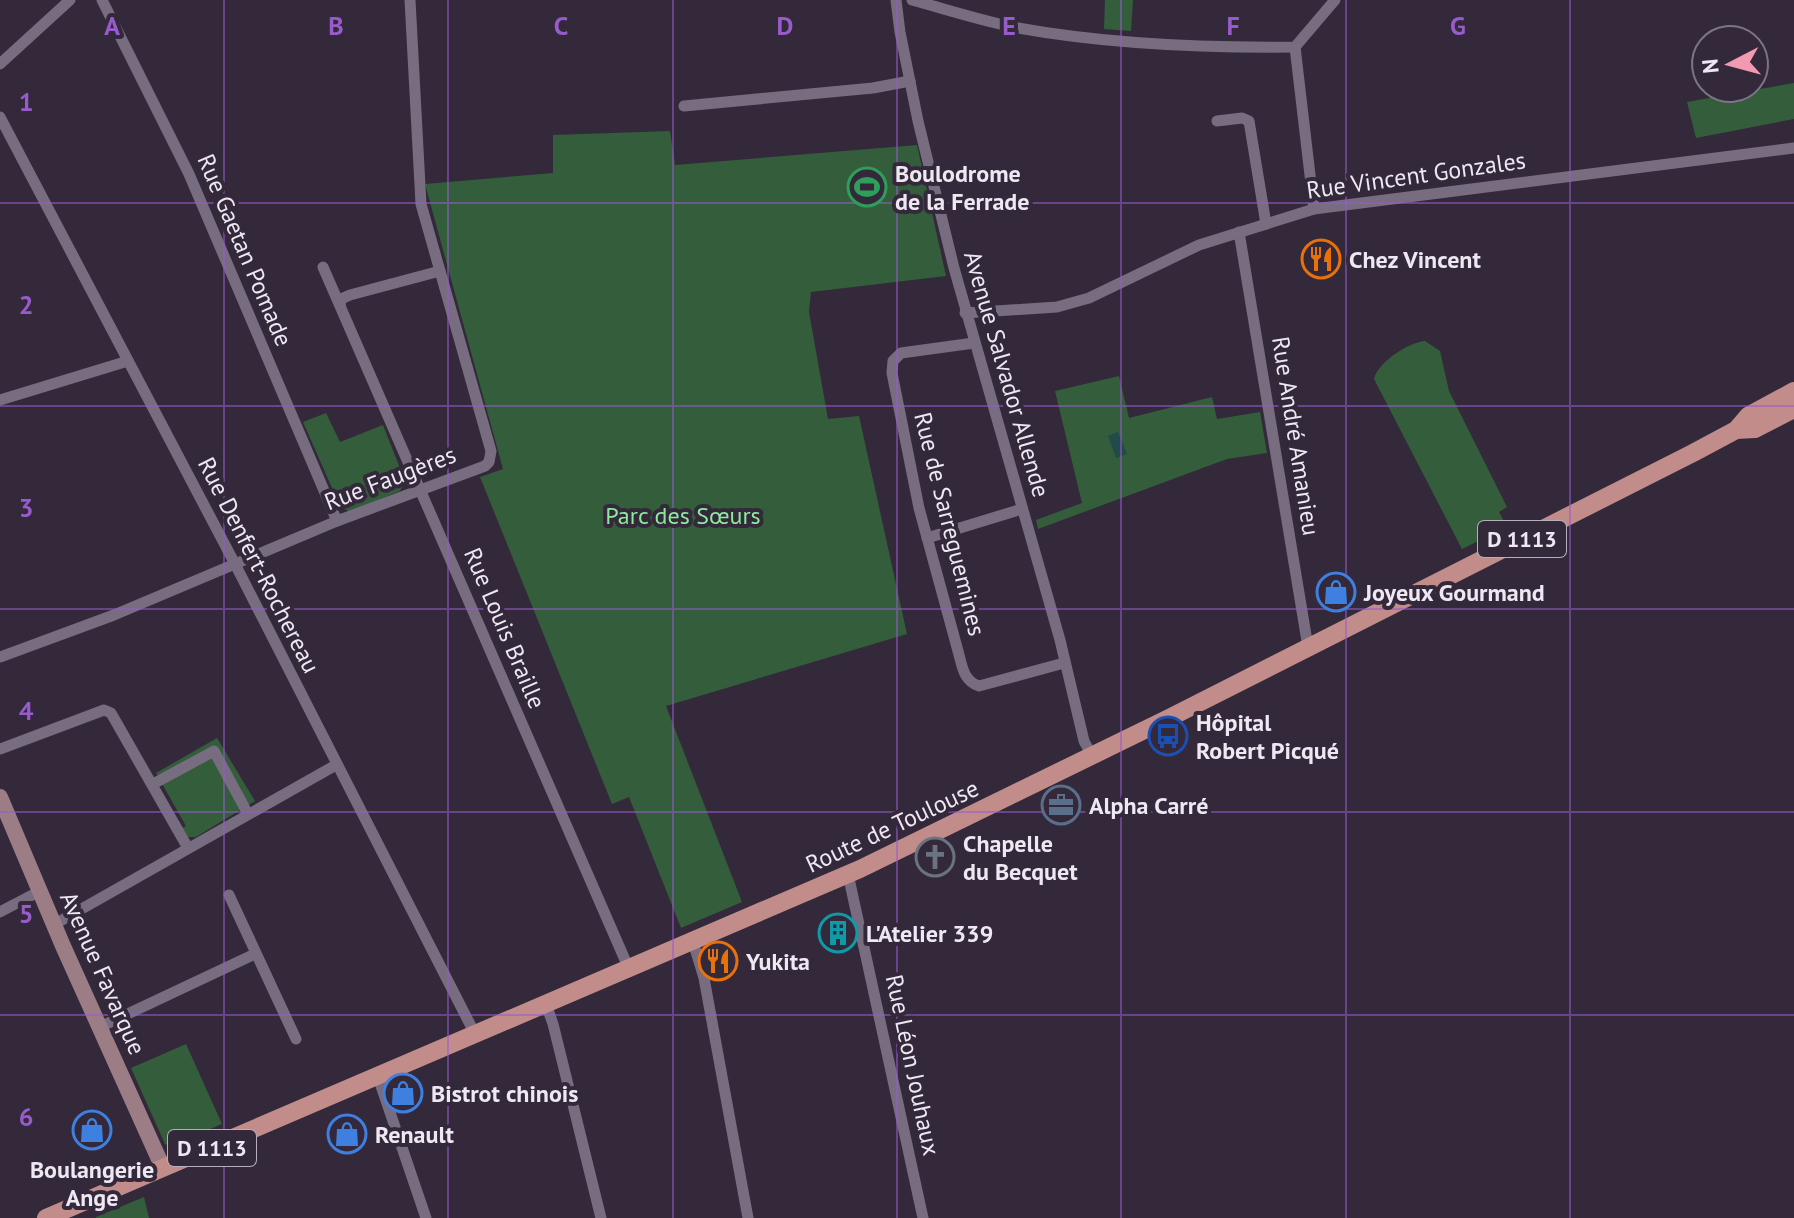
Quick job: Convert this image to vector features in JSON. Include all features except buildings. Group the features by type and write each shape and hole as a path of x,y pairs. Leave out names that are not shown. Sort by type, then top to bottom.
{"main road":[{"name":"Route de Toulouse","path":"46,1218 848,874 1092,756 1736,430 1748,416 1794,391"},
{"name":"Route de Toulouse","path":"1736,430 1755,429 1794,409"}],"street":[{"path":"2,58 69,0"},
{"name":"Rue Gaetan Pomade","path":"102,0 189,174 337,521"},
{"name":"Rue Faugères","path":"0,657 114,615 337,521 485,466 491,456 421,204 410,0"},
{"name":"Avenue Salvador Allende","path":"896,0 910,81 965,313 1022,509 1084,741 1092,756"},
{"path":"912,0 1011,26 1089,39 1295,47"},
{"path":"1314,209 1295,47 1335,0"},
{"path":"684,106 873,88 910,81"},
{"name":"Rue Denfert-Rochereau","path":"0,117 235,564 475,1034"},
{"path":"1217,121 1242,118 1249,121 1266,224"},
{"name":"Rue Vincent Gonzales","path":"965,313 1057,307 1089,298 1181,252 1314,209 1794,148"},
{"name":"Rue André Amanieu","path":"1239,232 1308,647"},
{"name":"Rue Louis Braille","path":"323,267 629,969"},
{"path":"340,305 341,299 350,295 440,271"},
{"name":"Rue de Sarreguemines","path":"974,343 901,353 893,361 892,373 927,538 968,680 973,684 985,685 1064,663"},
{"path":"0,400 128,361"},
{"path":"927,538 1022,509"},
{"path":"0,749 104,710 111,713 188,848"},
{"path":"153,784 214,751 248,814"},
{"path":"55,924 336,765"},
{"name":"Avenue Favarque","path":"0,797 163,1168"},
{"name":"Rue Léon Jouhaux","path":"848,874 923,1218"},
{"path":"0,912 40,891"},
{"path":"229,895 296,1039"},
{"path":"693,942 704,978 748,1218"},
{"path":"100,1027 255,954"},
{"path":"546,1004 601,1218"},
{"path":"378,1077 426,1218"}],"green space":[{"path":"1105,0 1133,0 1131,31 1104,29"},
{"path":"1794,83 1794,119 1696,138 1687,102 1770,104 1770,87"},
{"name":"Parc des Sœurs","path":"670,131 675,165 917,145 946,276 811,292 809,312 828,419 859,416 907,634 666,706 742,902 681,928 629,797 612,804 480,477 503,469 425,184 553,173 553,135"},
{"path":"1425,341 1440,351 1449,391 1507,507 1499,512 1507,527 1462,549 1374,379 1381,366 1395,354"},
{"path":"1119,376 1129,418 1212,397 1217,419 1260,412 1267,453 1227,459 1038,529 1036,520 1082,503 1055,391"},
{"path":"326,413 340,442 383,425 405,481 400,491 350,512 340,506 303,422"},
{"path":"217,738 255,801 196,837 188,837 182,828 186,826 156,773"},
{"path":"186,1044 222,1124 170,1146 165,1144 131,1068"},
{"path":"144,1197 149,1218 96,1218 96,1217"}],"shaded area":[{"path":"1118,432 1127,454 1116,458 1108,436"}],"place":[{"name":"Boulodrome de la Ferrade","path":"867,187"},
{"name":"Chez Vincent","path":"1321,259"},
{"name":"Joyeux Gourmand","path":"1336,592"},
{"name":"Hôpital Robert Picqué","path":"1168,736"},
{"name":"Alpha Carré","path":"1061,805"},
{"name":"Chapelle du Becquet","path":"935,857"},
{"name":"L'Atelier 339","path":"838,933"},
{"name":"Yukita","path":"718,961"},
{"name":"Bistrot chinois","path":"403,1093"},
{"name":"Boulangerie Ange","path":"92,1130"},
{"name":"Renault","path":"347,1134"}]}
